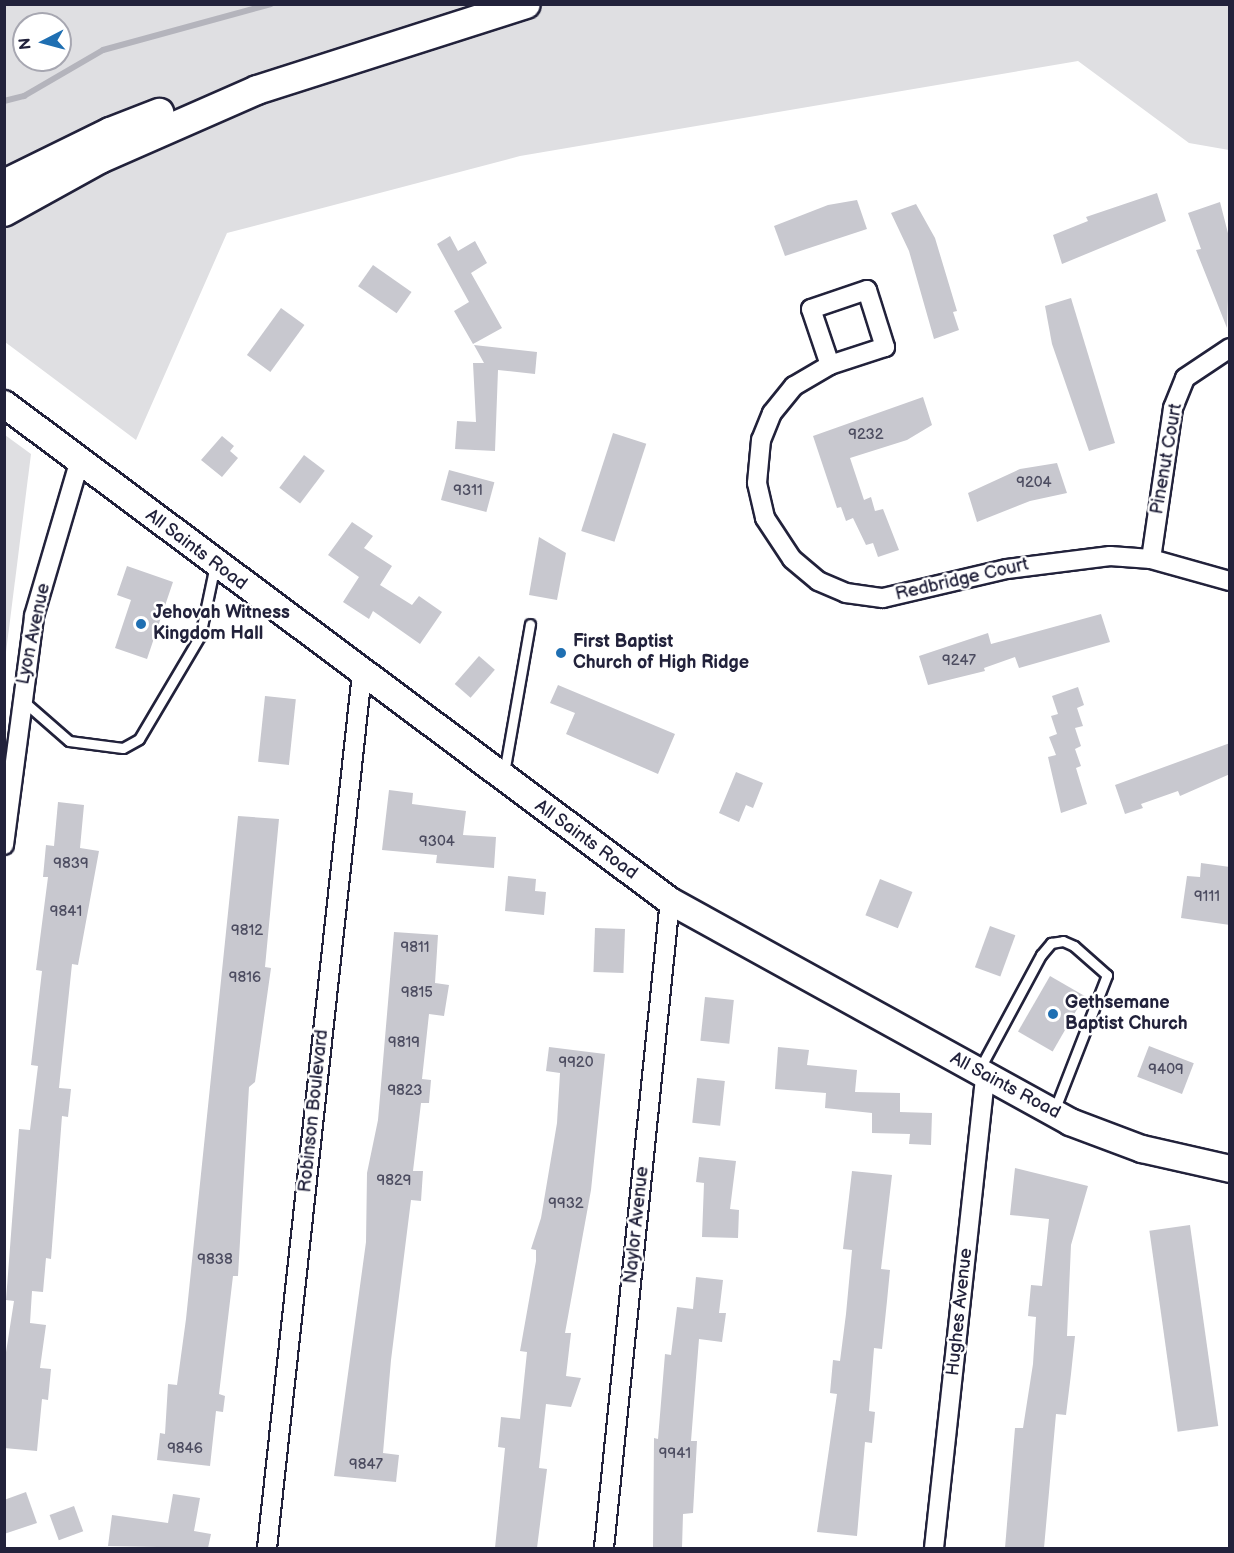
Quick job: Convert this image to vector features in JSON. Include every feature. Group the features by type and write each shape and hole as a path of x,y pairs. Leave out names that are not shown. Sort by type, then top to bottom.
{"main road":[{"path":"4,182 46,161 170,109 257,90 526,4"},
{"path":"4,212 100,159 257,90"}],"street":[{"name":"Redbridge Court","path":"830,365 811,309 867,290 885,347 830,365 782,398 761,440 757,464 759,500 773,534 818,581 846,593 883,598 1059,559 1151,559 1230,581"},
{"name":"Pinenut Court","path":"1151,559 1173,408 1185,378 1230,348"},
{"name":"All Saints Road","path":"4,404 79,463 502,779 670,901 1053,1113 1142,1149 1230,1169"},
{"name":"Lyon Avenue","path":"4,845 20,699 34,616 79,463"},
{"name":"Robinson Boulevard","path":"267,1548 362,673"},
{"name":"Naylor Avenue","path":"604,1548 670,901"},
{"name":"Hughes Avenue","path":"934,1548 981,1074"}],"lane":[{"path":"20,699 69,741 123,748 139,739 200,636 215,564"},
{"path":"502,779 530,624"},
{"path":"981,1074 1041,955 1051,943 1063,940 1074,946 1107,975 1053,1113"}],"shaded area":[{"path":"4,5 1229,5 1229,150 1189,143 1078,61 520,156 227,233 136,440 5,342"},
{"path":"5,435 31,454 5,660"}],"building":[{"path":"1157,193 1166,221 1062,264 1053,235 1088,221 1086,217"},
{"path":"857,200 867,229 785,256 774,226 828,205"},
{"path":"1220,202 1230,241 1227,328 1196,250 1201,249 1188,213"},
{"path":"916,204 935,238 957,311 953,312 959,330 934,339 909,251 891,213"},
{"path":"450,236 458,251 475,241 487,263 471,273 502,328 473,344 454,311 469,302 437,244"},
{"path":"373,265 412,292 397,313 358,286"},
{"path":"1071,298 1115,443 1089,451 1052,344 1045,306"},
{"path":"281,308 304,325 270,372 247,355"},
{"path":"474,345 537,352 535,374 498,370 495,451 455,449 457,421 476,422 473,363 484,363"},
{"path":"923,397 932,425 907,440 850,458 864,500 871,497 875,511 883,509 899,550 878,557 873,543 866,545 853,518 846,521 841,507 837,508 813,436"},
{"path":"613,433 646,444 614,542 581,531"},
{"path":"222,436 234,446 230,451 238,458 222,477 201,460"},
{"path":"304,455 325,471 300,503 279,488"},
{"path":"1057,463 1067,493 1030,501 977,522 968,493 1020,469"},
{"path":"449,470 494,482 486,512 441,500"},
{"path":"352,522 373,536 364,548 392,566 380,585 412,605 419,596 442,612 420,644 373,611 369,619 343,602 359,577 328,555"},
{"path":"539,537 566,553 557,600 529,595"},
{"name":"Jehovah Witness Kingdom Hall","path":"127,566 173,582 147,659 115,648 131,600 117,595"},
{"path":"1101,614 1110,642 1019,668 1015,657 984,668 985,671 928,685 919,656 988,633 991,644"},
{"path":"479,656 495,670 471,698 455,684"},
{"path":"558,685 675,734 658,774 566,734 575,713 550,703"},
{"path":"1078,687 1084,705 1077,708 1083,726 1075,728 1081,746 1075,749 1081,766 1076,768 1087,804 1061,813 1048,757 1056,755 1049,737 1057,734 1051,716 1058,714 1052,696"},
{"path":"265,696 296,699 289,765 258,762"},
{"path":"1230,743 1230,774 1180,796 1178,791 1141,804 1143,808 1125,814 1115,785"},
{"path":"736,772 763,783 753,808 746,805 739,822 719,813"},
{"path":"389,790 413,793 412,804 466,811 463,835 496,837 494,868 436,863 437,855 382,850"},
{"path":"58,802 84,805 80,848 99,851 78,965 72,964 59,1088 71,1089 68,1117 62,1116 51,1259 46,1258 43,1292 32,1291 30,1323 46,1325 40,1368 51,1369 48,1400 42,1399 37,1451 4,1448 4,1365 14,1301 6,1300 19,1129 30,1130 38,1066 31,1065 42,971 36,970 48,877 43,877 46,845 54,846"},
{"path":"238,816 279,819 265,967 271,968 255,1082 249,1087 238,1276 233,1276 219,1394 225,1396 223,1412 216,1411 210,1466 157,1460 160,1433 165,1434 168,1384 177,1385 186,1319"},
{"path":"1201,863 1230,867 1230,925 1181,918 1187,876 1200,877"},
{"path":"508,876 536,879 535,891 546,892 544,915 505,911"},
{"path":"880,879 912,892 898,928 865,915"},
{"path":"990,926 1015,935 1000,977 975,967"},
{"path":"595,928 625,929 623,973 593,972"},
{"path":"394,932 438,935 435,983 449,985 444,1016 429,1014 422,1079 431,1080 429,1103 421,1103 413,1171 423,1171 421,1201 411,1200 391,1360 383,1453 399,1455 396,1482 334,1476 366,1242 367,1173 378,1120"},
{"name":"Gethsemane Baptist Church","path":"1050,976 1085,996 1053,1051 1018,1031"},
{"path":"705,997 734,1000 729,1044 700,1041"},
{"path":"1149,1046 1194,1063 1182,1094 1137,1077"},
{"path":"549,1047 605,1054 591,1190 565,1333 571,1333 566,1376 581,1378 571,1407 546,1404 539,1468 547,1469 537,1548 495,1548 505,1448 498,1447 501,1417 520,1419 527,1352 520,1351 536,1261 536,1250 531,1249 541,1218 557,1123 560,1073 546,1071"},
{"path":"778,1047 809,1050 807,1065 857,1070 855,1092 900,1093 900,1112 932,1113 931,1145 909,1144 910,1134 872,1133 872,1113 825,1108 826,1093 775,1089"},
{"path":"697,1078 725,1081 720,1126 692,1123"},
{"path":"699,1157 736,1161 730,1209 739,1210 738,1238 702,1237 704,1183 696,1182"},
{"path":"1015,1168 1088,1186 1071,1245 1067,1336 1075,1336 1066,1415 1056,1414 1044,1548 1005,1548 1015,1428 1023,1428 1033,1364 1036,1317 1028,1316 1031,1285 1042,1286 1049,1219 1010,1215"},
{"path":"852,1171 892,1175 881,1269 890,1270 887,1301 882,1349 874,1348 869,1411 875,1412 872,1443 865,1442 857,1536 817,1532 837,1394 830,1393 833,1360 840,1361 846,1314 852,1250 843,1249"},
{"path":"1190,1225 1218,1426 1178,1432 1149,1231"},
{"path":"696,1277 723,1280 719,1313 726,1313 722,1342 699,1339 691,1441 697,1441 693,1513 683,1514 682,1548 653,1548 654,1438 658,1439 665,1354 671,1355 677,1307 693,1309"},
{"path":"26,1492 37,1523 4,1534 4,1500"},
{"path":"173,1494 200,1498 194,1531 211,1534 208,1548 108,1546 112,1515 168,1523"},
{"path":"74,1506 83,1531 59,1540 50,1515"}],"waterway":[{"path":"4,101 24,96 103,50 271,4"}],"place":[{"name":"Jehovah Witness Kingdom Hall","path":"141,624"},
{"name":"First Baptist Church of High Ridge","path":"561,653"},
{"name":"Gethsemane Baptist Church","path":"1053,1014"}]}
